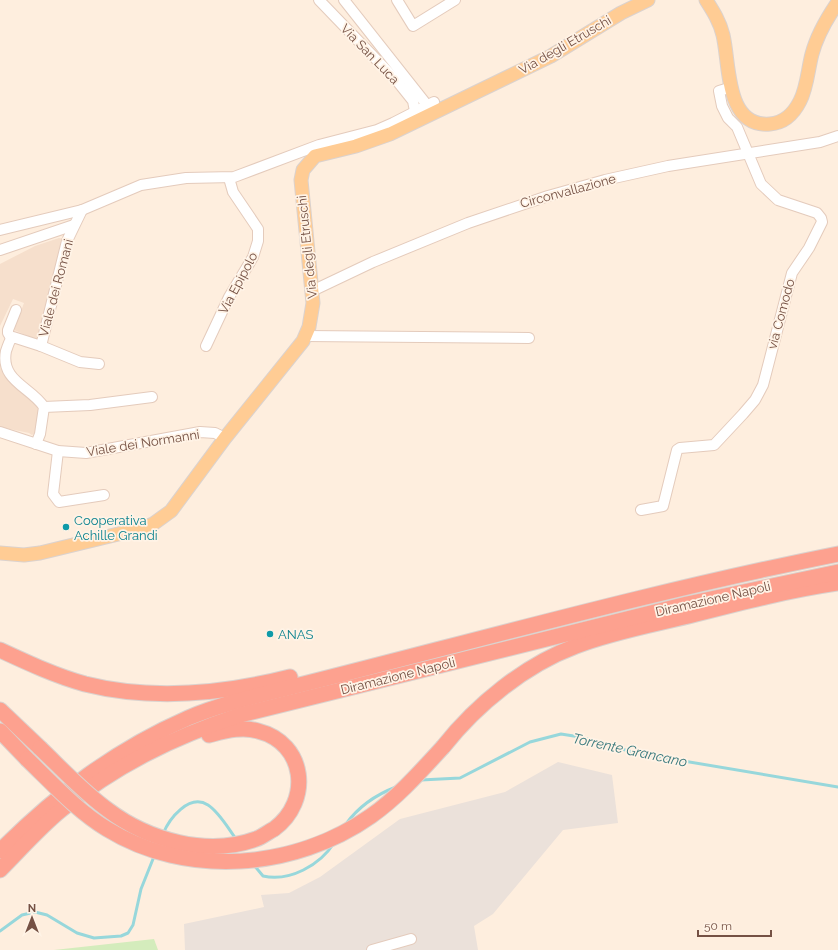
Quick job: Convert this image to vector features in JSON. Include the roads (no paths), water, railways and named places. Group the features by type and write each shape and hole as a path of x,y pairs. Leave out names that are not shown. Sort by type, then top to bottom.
{"highway":[{"path":"0,650 59,675 85,684 130,692 170,695 211,691 284,679 654,587 838,547"},
{"name":"Diramazione Napoli","path":"0,851 51,801 106,762 143,740 188,718 277,690 656,595 772,567 838,554"},
{"name":"Diramazione Napoli","path":"0,870 61,810 95,784 169,741 195,730 240,715 694,603 838,572"},
{"path":"0,731 26,759 95,821 124,838 166,855 197,861 234,862 255,860 297,851 318,844 352,827 393,799 443,747 453,734 495,694 522,675 577,646 642,627 734,605 838,583"},
{"path":"0,710 107,809 130,825 158,836 189,844 218,846 240,844 257,839 274,829 286,818 296,802 299,780 295,762 288,749 266,733 246,729 227,730 198,738 129,763"}],"main road":[{"name":"Via degli Etruschi","path":"0,553 24,555 40,553 153,524 171,511 225,438 304,339 314,303 301,180 307,155 370,141 414,123 551,56 621,12 648,0"},
{"path":"706,0 721,26 735,104 743,115 750,120 767,125 777,123 787,118 801,100 815,43 825,22 838,2"}],"street":[{"name":"Via San Luca","path":"319,0 402,86 413,101 415,111"},
{"path":"0,230 82,210 141,185 186,178 229,178 307,155 377,130 430,104 344,0"},
{"path":"397,0 413,26 455,0"},
{"name":"via Comodo","path":"641,510 663,506 677,450 680,448 714,445 755,400 763,385 792,273 809,248 822,222 817,212 778,200 761,184 737,127 728,118 722,106 719,91 732,87"},
{"name":"Circonvallazione","path":"312,291 373,262 504,209 605,180 668,166 820,142 838,136"},
{"name":"Via Epipolo","path":"206,346 229,297 253,257 258,241 258,229 233,192 229,178"},
{"name":"Viale dei Romani","path":"41,346 66,241 82,210"},
{"path":"0,250 74,225"},
{"path":"16,310 8,330 11,338 6,359 8,373 14,380 34,395 44,407 40,434 36,444"},
{"name":"Viale dei Romani","path":"11,338 17,337 80,362 99,364"},
{"path":"304,339 529,338"},
{"path":"304,339 471,344"},
{"path":"44,407 96,405 152,397"},
{"name":"Viale dei Normanni","path":"0,432 58,451 86,453 200,432 215,433 225,438"},
{"path":"58,451 53,494 59,502 104,494"},
{"path":"372,950 411,939"}],"waterway":[{"name":"Torrente Grancano","path":"421,780 460,778 530,742 561,734 580,737 636,753 838,787"},
{"name":"Torrente Grancano","path":"346,824 362,806 381,794 396,787"},
{"name":"Torrente Grancano","path":"163,834 170,821 181,809 194,802 201,802 208,805 216,812 236,839"},
{"name":"Torrente Grancano","path":"253,864 263,876 273,877 294,874 313,865 334,843"},
{"name":"Torrente Grancano","path":"0,931 22,915 35,912 47,915 77,933 94,938 121,936 128,933 133,925 141,889 155,854"}],"place":[{"name":"Cooperativa Achille Grandi","path":"66,527"},
{"name":"ANAS","path":"270,634"}]}
